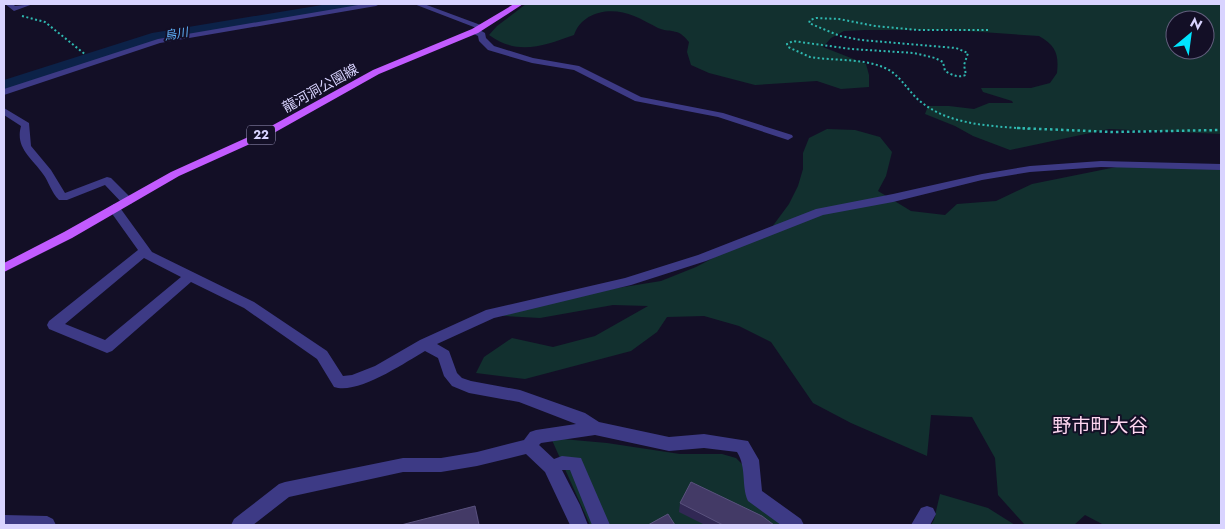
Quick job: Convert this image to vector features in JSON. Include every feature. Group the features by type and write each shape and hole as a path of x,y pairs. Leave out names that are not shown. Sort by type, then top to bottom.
{"main road":[{"name":"龍河洞公園線","path":"4,268 175,174 275,128 376,72 478,29 519,4"}],"street":[{"path":"9,10 29,4"},
{"path":"4,92 158,41 376,4"},
{"path":"418,4 478,29 482,39 491,48 532,60 576,68 638,99 720,115 788,137"},
{"path":"4,111 26,126 23,133 25,147 48,172 55,191 63,198 107,180 127,201"},
{"path":"114,208 148,255 249,305 322,355 339,383 352,381 380,370 425,344 491,314 626,282 702,258 820,212 892,198 982,177 1030,169 1101,164 1221,167"},
{"path":"146,250 54,325 107,347 190,276"},
{"path":"425,344 444,355 451,376 457,382 469,387 520,396 580,418 595,428"},
{"path":"240,525 285,490 402,465 441,465 477,459 529,446 536,437 595,428 669,444 704,441 742,446 751,460 754,495 795,525"},
{"path":"529,446 551,467 574,511 579,525"},
{"path":"551,467 562,463 575,463 601,525"},
{"path":"4,523 47,525"}],"path":[{"path":"9,10 45,22 86,55"},
{"path":"988,30 918,30 875,26 838,19 816,18 808,23 840,36 861,40 956,48 968,53 964,65 966,75 963,76 950,75 944,71 943,62 925,56 800,42 787,44 793,50 816,58 859,62 886,68 901,79 918,100 935,111 975,124 1031,130 1081,132 1221,130"}],"green space":[{"path":"526,4 1221,4 1221,134 1109,129 1010,150 973,136 955,126 925,114 928,106 974,109 989,103 1013,103 1012,101 983,92 981,88 1031,88 1050,83 1057,73 1057,56 1053,47 1039,36 952,30 844,31 831,38 823,47 866,64 869,75 869,87 841,89 817,81 755,85 709,73 691,65 687,52 689,42 681,34 663,30 640,19 616,11 599,13 584,20 574,35 552,43 531,47 510,45 489,35 497,26"},
{"path":"827,129 855,130 880,137 892,152 886,176 878,191 911,211 945,215 957,204 996,201 1032,184 1136,163 1197,167 1221,164 1221,525 1104,525 1085,515 1074,525 1025,525 998,495 995,458 972,417 931,415 927,456 851,423 813,403 771,342 739,326 704,316 667,317 657,332 631,351 525,379 476,373 484,357 512,338 553,347 595,336 648,306 613,305 540,318 487,315 574,295 661,281 696,267 772,227 789,204 798,186 803,169 803,153 809,138"},
{"path":"551,438 607,443 680,454 722,454 736,458 746,468 750,497 786,525 590,525"},
{"path":"940,494 988,508 1015,525 931,525"}],"building":[{"path":"691,482 762,516 774,525 723,525 680,503"},
{"path":"475,506 479,525 401,525"},
{"path":"668,514 675,525 648,525"}],"waterway":[{"name":"烏川","path":"4,86 152,38 353,4"}],"district":[{"name":"野市町大谷","path":"1100,425"}]}
